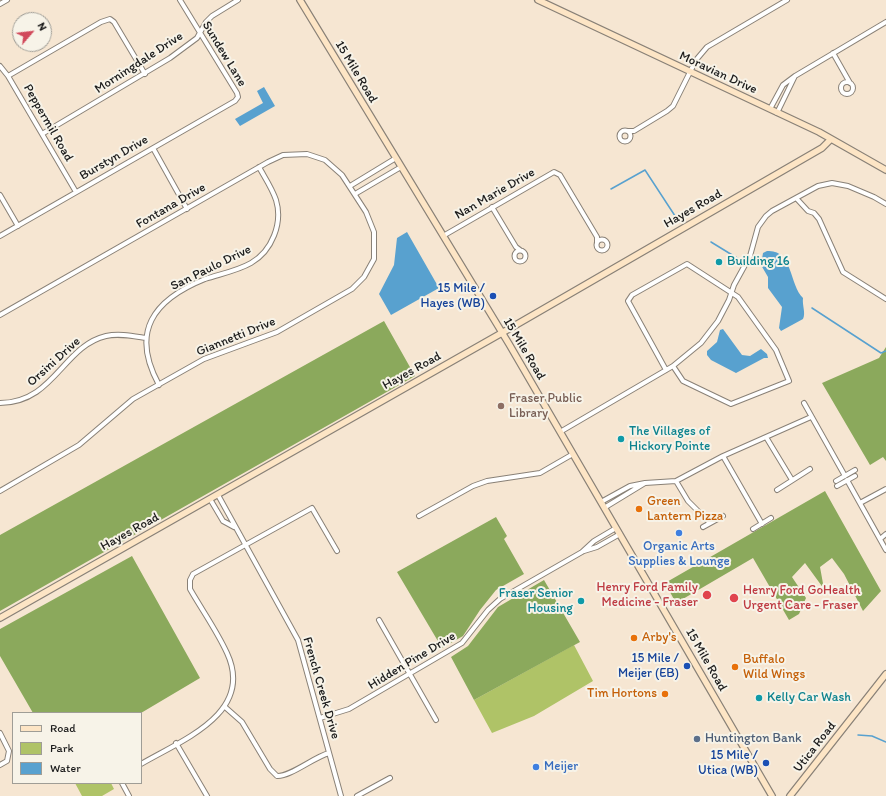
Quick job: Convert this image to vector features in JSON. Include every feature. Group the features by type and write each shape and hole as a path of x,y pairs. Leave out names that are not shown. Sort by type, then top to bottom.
{"street":[{"path":"0,4 7,0"},
{"name":"Sundew Lane","path":"180,0 238,98"},
{"name":"Morningdale Drive","path":"42,134 145,74 186,46 197,38 212,16 238,0"},
{"name":"15 Mile Road","path":"300,0 502,333 772,796"},
{"name":"Moravian Drive","path":"538,0 770,109 831,139 886,170"},
{"path":"634,131 626,142 620,138 622,131 634,131 673,106 690,71 707,46 788,0"},
{"path":"8,76 101,22 110,19 114,22 145,74"},
{"path":"770,109 783,85 795,76 886,22"},
{"path":"833,53 853,90 847,94 841,90 846,78"},
{"name":"Peppermil Road","path":"0,66 8,76 76,192"},
{"path":"776,113 795,76"},
{"path":"844,83 850,83"},
{"name":"Burstyn Drive","path":"0,236 238,98"},
{"path":"627,131 631,137"},
{"name":"Hayes Road","path":"0,618 502,333 815,152 827,144 831,139"},
{"path":"153,148 187,209"},
{"name":"Fontana Drive","path":"0,315 259,167 283,155 307,154 330,163 338,170 355,194"},
{"path":"350,186 396,158"},
{"path":"355,194 401,166"},
{"name":"San Paulo Drive","path":"159,385 149,363 146,338 152,318 167,300 204,280 251,263 267,248 277,225 277,206 273,192 259,167"},
{"name":"Nan Marie Drive","path":"443,236 556,172 598,237"},
{"path":"560,432 673,366 693,351 710,332 729,300 731,292 750,256 758,227 772,211 798,199 818,186 832,183 848,186 886,204"},
{"name":"Giannetti Drive","path":"0,491 80,445 123,406 159,385 213,355 277,332 352,289 370,269 374,259 376,242 371,222 355,194"},
{"path":"0,195 18,226"},
{"path":"798,199 808,211 814,213 819,219 843,272 886,299"},
{"path":"492,207 516,247 525,254 522,261 516,259 516,247"},
{"path":"598,237 603,239 608,244 606,249 600,250 597,243 598,237"},
{"path":"597,243 603,239"},
{"path":"516,252 520,250"},
{"path":"666,370 629,306 628,301 630,297 688,264 738,297 776,350 789,381 731,404 681,379 673,366"},
{"name":"Orsini Drive","path":"0,403 20,401 36,393 85,347 98,339 106,336 146,338"},
{"path":"804,403 886,550"},
{"path":"601,502 630,486 645,483 676,481 723,456 811,417"},
{"path":"766,437 792,480"},
{"path":"419,516 473,486 487,481 540,473 573,454"},
{"path":"723,456 762,524"},
{"path":"776,490 810,469"},
{"path":"837,486 855,470"},
{"path":"836,481 855,476"},
{"path":"676,481 688,502 710,523"},
{"path":"604,508 645,483"},
{"path":"860,503 886,489"},
{"name":"French Creek Drive","path":"218,495 298,640 341,796"},
{"name":"French Creek Drive","path":"210,499 223,521 235,528"},
{"path":"142,763 207,725 225,708 230,694 232,666 227,652 190,589 190,580 198,570 312,508 337,551"},
{"path":"703,527 723,516"},
{"path":"753,529 771,518"},
{"name":"Hidden Pine Drive","path":"320,718 349,709 466,640 488,610 500,599 582,552 594,542 616,528"},
{"name":"Hidden Pine Drive","path":"582,552 597,547 620,534"},
{"path":"880,539 886,534"},
{"path":"379,620 436,720"},
{"name":"Utica Road","path":"790,796 886,674"},
{"path":"225,708 244,726 270,769 277,776 287,775 318,757 330,753"},
{"path":"0,733 8,746 9,756 7,761 0,765"},
{"path":"176,743 207,796"},
{"path":"357,796 390,778"},
{"path":"123,784 129,796"}],"green space":[{"path":"384,321 415,376 0,611 0,535"},
{"path":"886,347 886,461 883,457 870,465 822,383 879,358"},
{"path":"825,491 881,591 863,611 844,574 832,558 820,567 824,589 805,563 792,577 806,598 799,614 789,620 753,558 676,603 665,583"},
{"path":"496,517 507,536 504,539 524,574 496,590 480,610 463,636 442,648 397,572"},
{"path":"132,556 200,678 142,712 32,712 0,656 0,629"},
{"path":"544,580 580,642 474,700 451,657 468,646 498,607"},
{"path":"574,645 593,681 534,716 492,733 474,700"},
{"path":"76,784 112,784 114,789 102,796 82,796"}],"water":[{"path":"264,87 275,106 240,126 235,119 263,103 257,91"},
{"path":"407,232 439,288 391,315 379,294 394,265 397,238"},
{"path":"767,251 775,252 782,256 786,261 790,268 798,292 803,298 803,319 781,331 779,328 782,307 768,288 768,277 761,265 763,253"},
{"path":"723,329 742,355 750,356 761,349 767,354 768,358 764,358 736,373 711,360 707,355 707,351 717,342 720,330"}],"waterway":[{"path":"611,189 645,170 679,222"},
{"path":"711,242 742,261"},
{"path":"812,308 881,353 886,351"},
{"path":"858,735 872,736 886,742"}],"place":[{"name":"Building 16","path":"719,262"},
{"name":"15 Mile / Hayes (WB)","path":"493,296"},
{"name":"Fraser Public Library","path":"501,406"},
{"name":"The Villages of Hickory Pointe","path":"621,439"},
{"name":"Green Lantern Pizza","path":"639,509"},
{"name":"Organic Arts Supplies & Lounge","path":"679,533"},
{"name":"Henry Ford Family Medicine - Fraser","path":"707,595"},
{"name":"Henry Ford GoHealth Urgent Care - Fraser","path":"734,598"},
{"name":"Fraser Senior Housing","path":"581,601"},
{"name":"Arby's","path":"634,638"},
{"name":"15 Mile / Meijer (EB)","path":"687,666"},
{"name":"Buffalo Wild Wings","path":"735,667"},
{"name":"Tim Hortons","path":"665,694"},
{"name":"Kelly Car Wash","path":"759,698"},
{"name":"Huntington Bank","path":"697,739"},
{"name":"15 Mile / Utica (WB)","path":"766,763"},
{"name":"Meijer","path":"536,767"}]}
